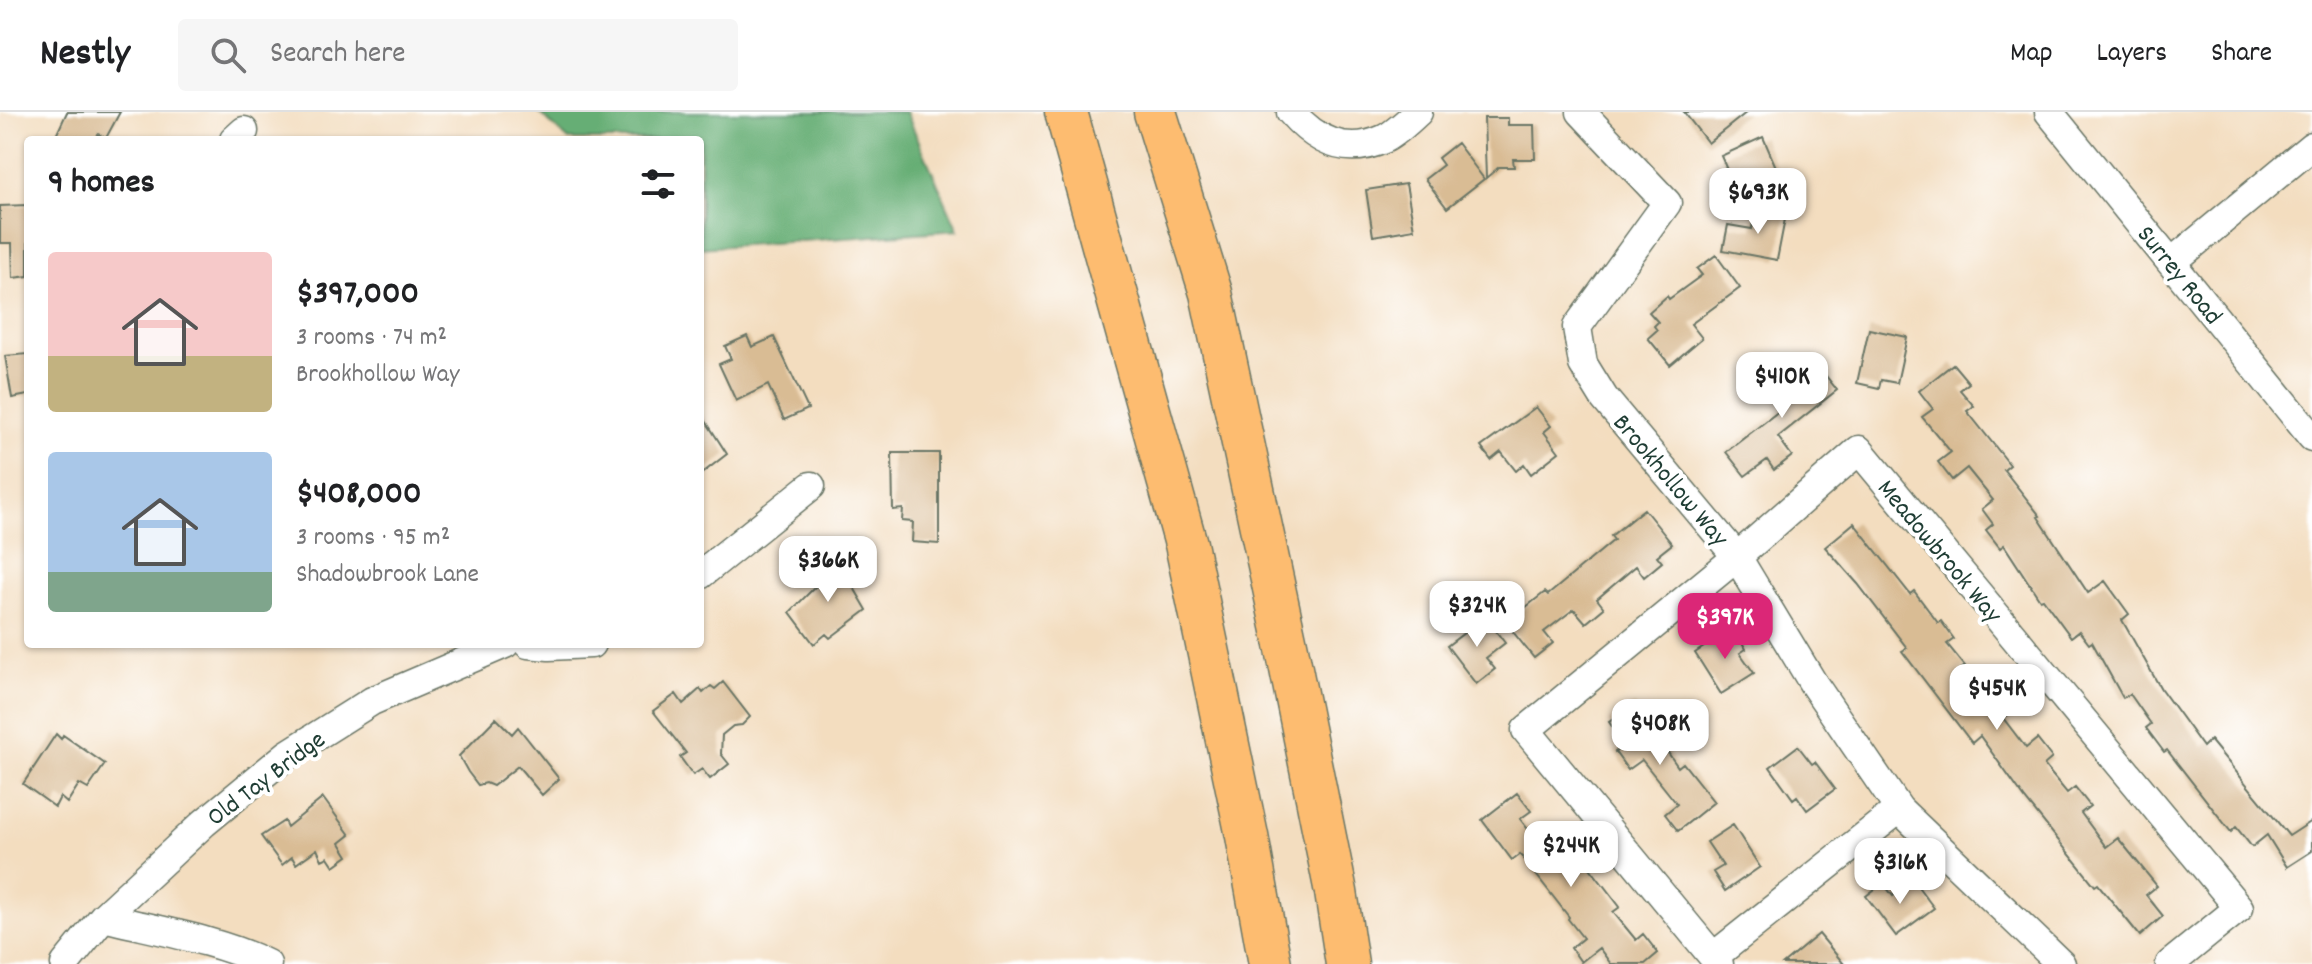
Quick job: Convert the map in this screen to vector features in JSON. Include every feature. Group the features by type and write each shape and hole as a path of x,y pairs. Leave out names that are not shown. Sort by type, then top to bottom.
{"highway":[{"path":"1066,112 1186,544 1247,836 1270,964"},
{"path":"1155,112 1211,293 1293,679 1336,892 1347,964"}],"street":[{"path":"1291,112 1305,129 1335,144 1359,148 1386,138 1418,112"},
{"name":"Brookhollow Way","path":"1581,112 1667,203 1577,327 1583,364 1604,398 1737,557 1813,683 1899,809 2061,964"},
{"name":"Surrey Road","path":"2049,112 2312,437"},
{"path":"2172,262 2312,146"},
{"name":"Meadowbrook Way","path":"1737,557 1859,450 2239,908 2170,964"},
{"path":"704,572 811,486"},
{"path":"1737,557 1526,730 1716,960 1899,809"},
{"name":"Old Tay Bridge","path":"65,964 103,917 204,823 288,754 372,701 496,648"},
{"path":"103,917 188,938 267,964"}],"green space":[{"path":"538,112 906,112 958,230 704,248 704,136 565,136"}],"building":[{"path":"67,112 120,112 107,136 56,136"},
{"path":"1684,112 1747,112 1708,143"},
{"path":"1484,118 1508,118 1508,125 1534,125 1535,159 1513,159 1514,167 1499,167 1486,178"},
{"path":"1763,137 1779,174 1737,193 1721,156"},
{"path":"1457,143 1484,179 1447,208 1425,179 1443,165 1438,158"},
{"path":"1406,184 1414,229 1373,236 1366,190"},
{"path":"24,205 24,277 13,278 12,243 0,243 0,206"},
{"path":"1755,208 1786,214 1777,260 1723,250 1728,225 1752,229"},
{"path":"1716,255 1740,288 1691,324 1702,338 1670,365 1648,338 1657,330 1654,326 1658,322 1649,312 1667,296 1669,299 1702,275 1697,269"},
{"path":"1869,329 1907,337 1897,383 1881,380 1879,388 1857,383"},
{"path":"747,336 752,347 774,337 808,409 784,420 768,385 736,401 719,364 731,359 725,346"},
{"path":"24,354 24,396 12,398 5,356"},
{"path":"1815,362 1837,390 1778,437 1792,456 1774,470 1767,460 1745,476 1726,452 1788,404 1770,382 1783,372 1790,381"},
{"path":"1953,364 1969,383 1960,390 1974,406 1967,411 2010,465 2004,470 2040,516 2088,593 2105,581 2129,614 2122,620 2161,689 2203,747 2210,740 2289,836 2312,821 2312,851 2287,867 2267,835 2252,847 2236,827 2231,832 2146,728 2151,724 2130,694 2123,698 2092,642 2089,644 2079,631 2071,637 2043,599 2040,600 2004,545 2000,548 1986,530 1993,524 1982,509 1993,500 1967,468 1952,480 1938,462 1951,452 1922,417 1933,409 1919,391"},
{"path":"1536,407 1551,426 1544,432 1559,452 1531,474 1524,464 1516,471 1501,452 1491,460 1481,447"},
{"path":"704,418 727,454 704,472"},
{"path":"892,453 939,453 939,544 912,542 913,522 902,521 903,509 893,510"},
{"path":"1644,509 1672,544 1657,556 1662,562 1644,577 1636,566 1597,599 1604,608 1586,623 1574,609 1544,632 1553,643 1534,658 1506,623 1545,592 1548,595 1614,540 1611,536"},
{"path":"1854,523 1910,594 1914,591 1954,639 1947,644 1965,666 1959,671 1983,702 1997,691 2012,711 2003,718 2026,748 2037,739 2052,758 2044,765 2067,793 2075,787 2090,806 2081,813 2106,847 2118,838 2157,886 2146,895 2163,916 2140,936 2025,799 1980,736 1972,743 1902,651 1907,648 1825,547"},
{"path":"824,558 841,580 847,576 867,610 830,638 826,634 814,644 790,612 816,586 804,572"},
{"path":"1485,617 1505,643 1486,658 1495,669 1476,684 1447,646"},
{"path":"1733,628 1746,649 1740,653 1754,673 1721,694 1695,653"},
{"path":"723,682 750,717 742,725 733,726 722,735 721,754 729,764 710,779 702,769 693,775 680,757 686,753 653,711 676,694 683,704 700,689 703,693"},
{"path":"1634,704 1678,767 1683,763 1714,802 1678,831 1665,814 1677,804 1642,760 1628,770 1615,752 1625,745 1609,722"},
{"path":"496,718 512,734 518,727 559,779 542,795 518,766 493,786 486,783 478,785 468,772 459,756"},
{"path":"56,734 61,739 63,735 105,764 88,789 79,784 67,803 60,797 55,807 23,784"},
{"path":"1798,746 1812,764 1815,762 1835,789 1807,810 1797,796 1793,799 1770,767"},
{"path":"1517,793 1531,811 1520,819 1546,852 1557,844 1571,862 1580,855 1620,907 1613,912 1636,940 1643,934 1658,953 1645,964 1611,964 1599,948 1581,962 1571,948 1583,938 1569,917 1520,854 1512,860 1482,820"},
{"path":"323,798 350,835 340,843 348,856 334,866 328,857 322,860 317,849 296,864 292,857 282,865 261,836 284,821 287,827"},
{"path":"1733,825 1760,867 1725,891 1713,872 1723,866 1707,842"},
{"path":"1913,880 1934,908 1896,936 1866,896 1883,883 1893,896"},
{"path":"1819,934 1844,964 1783,964"}]}
